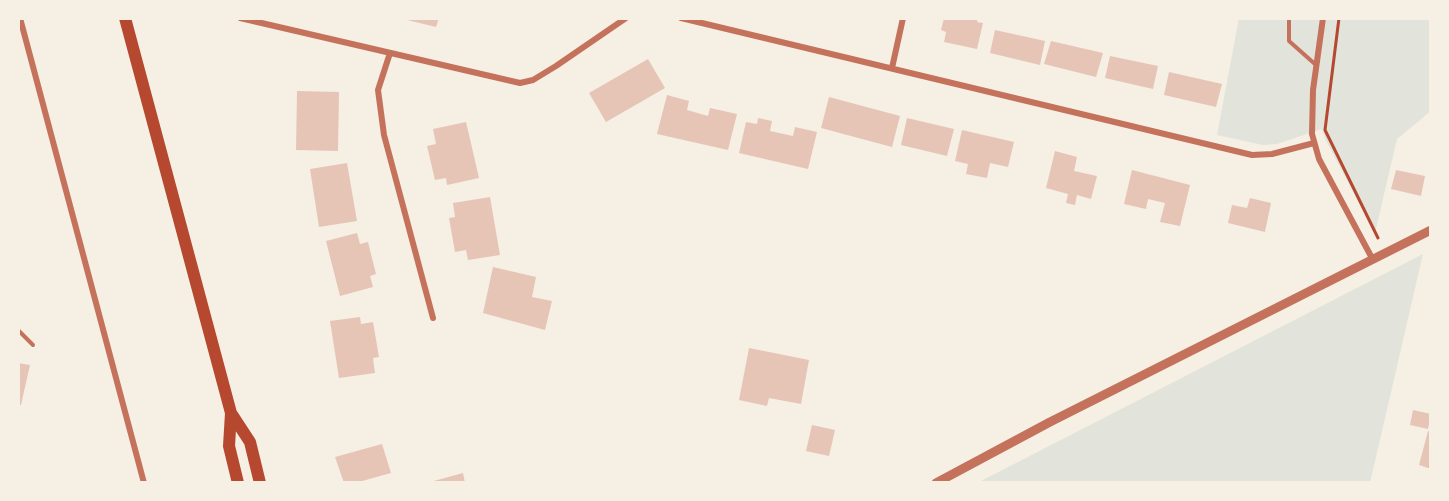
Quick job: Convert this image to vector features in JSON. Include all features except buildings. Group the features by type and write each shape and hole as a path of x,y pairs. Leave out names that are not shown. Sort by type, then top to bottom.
{"highway":[{"path":"124,18 231,413 250,442 260,483"},
{"path":"231,413 229,446 238,483"}],"street":[{"path":"20,18 144,483"},
{"path":"240,18 520,83 532,80 556,66 626,18"},
{"path":"681,18 1252,155 1272,154 1314,143"},
{"path":"892,68 903,18"},
{"path":"1323,18 1311,115 1314,143 1338,199 1373,260"},
{"path":"390,53 378,90 384,135 433,318"},
{"path":"936,483 1431,230"}],"lane":[{"path":"1289,18 1290,41 1316,65"},
{"path":"18,330 33,345"}],"path":[{"path":"1339,18 1325,130 1378,238"}],"shaded area":[{"path":"1239,18 1431,18 1431,111 1397,139 1375,233 1326,141 1322,129 1277,144 1263,145 1217,135"},
{"path":"1423,254 1370,483 977,483"}]}
